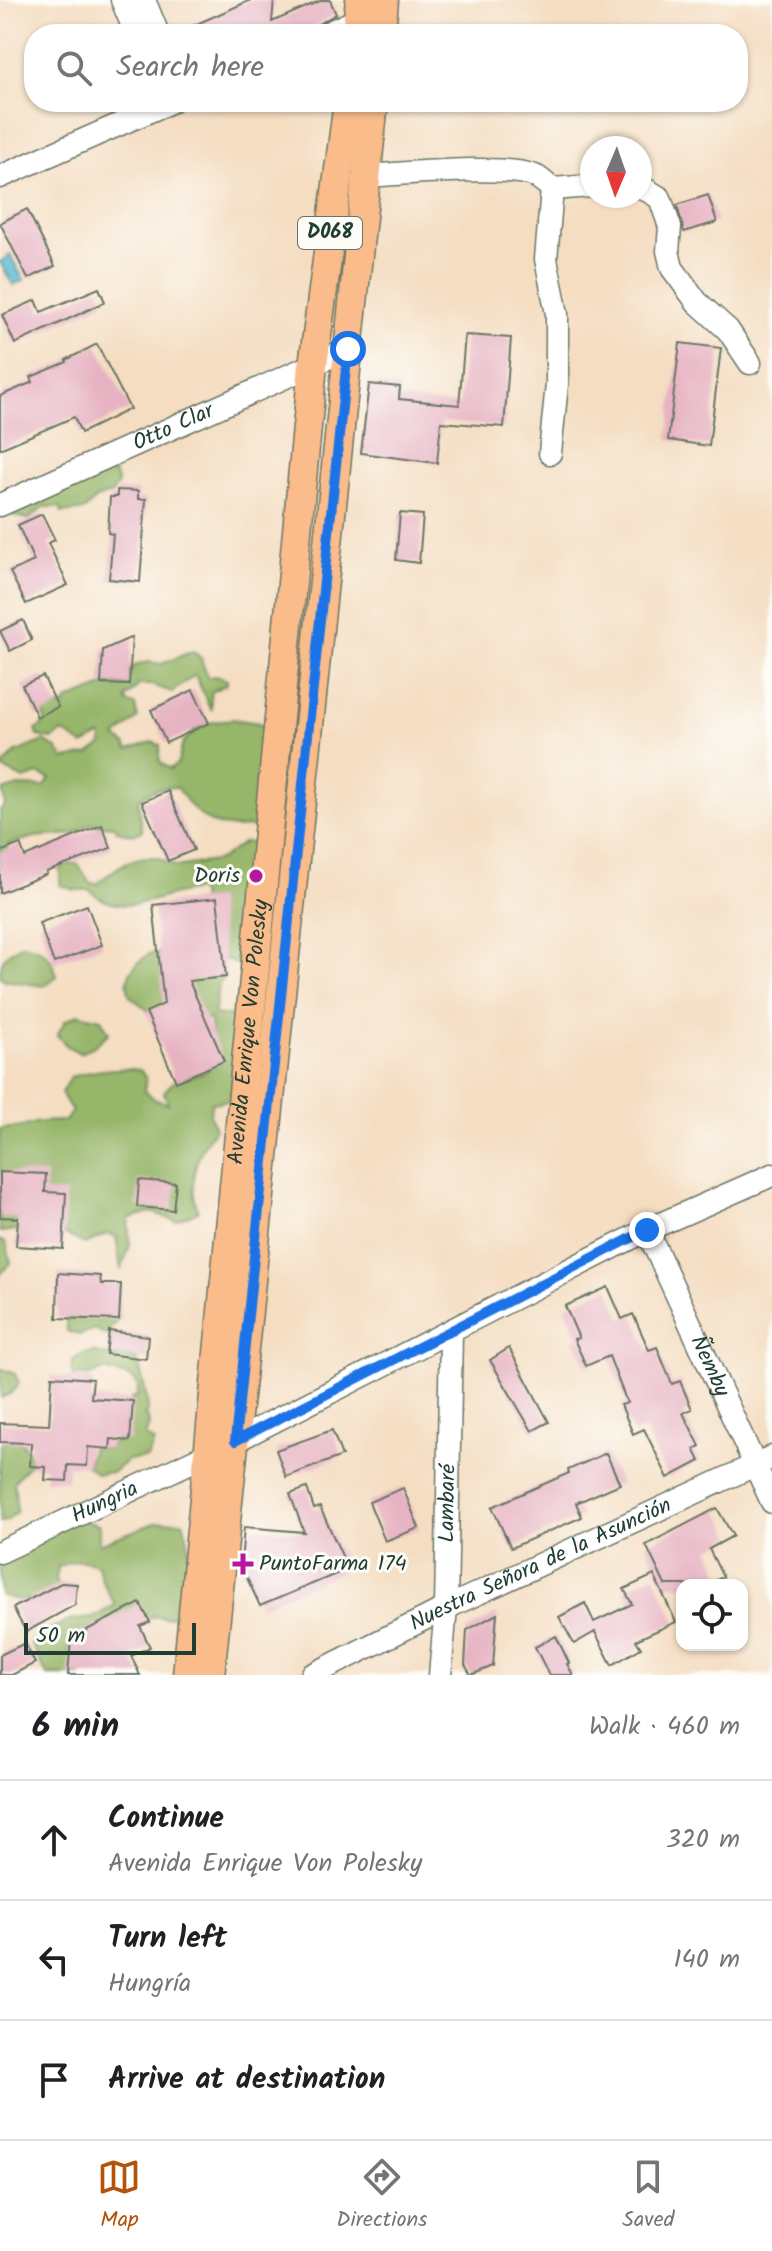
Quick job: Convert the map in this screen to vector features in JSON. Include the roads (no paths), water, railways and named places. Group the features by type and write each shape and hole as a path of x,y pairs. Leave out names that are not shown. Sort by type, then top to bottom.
{"main road":[{"name":"Avenida Enrique Von Polesky","path":"187,1675 313,365 347,112"},
{"name":"Avenida Enrique Von Polesky","path":"210,1675 373,112"}],"street":[{"path":"122,0 132,24"},
{"path":"144,0 154,24"},
{"path":"351,24 371,16"},
{"path":"0,177 146,112"},
{"path":"366,176 508,171 536,176 552,189 580,187"},
{"path":"550,453 557,384 557,314 546,259 552,189"},
{"path":"652,193 660,198 670,227 668,251 672,268 697,302 728,330 750,363"},
{"name":"Otto Clar","path":"0,505 348,349"},
{"name":"Hungria","path":"0,1552 235,1441 647,1230 772,1175"},
{"name":"Ñemby","path":"647,1230 763,1461 772,1502"},
{"name":"Lambaré","path":"440,1675 446,1608 451,1332"},
{"name":"Nuestra Señora de la Asunción","path":"312,1675 446,1608 763,1461"}],"water":[{"path":"10,255 24,280 13,285 0,262"}],"place":[{"name":"Doris","path":"256,876"},
{"name":"PuntoFarma 174","path":"243,1564"}]}
